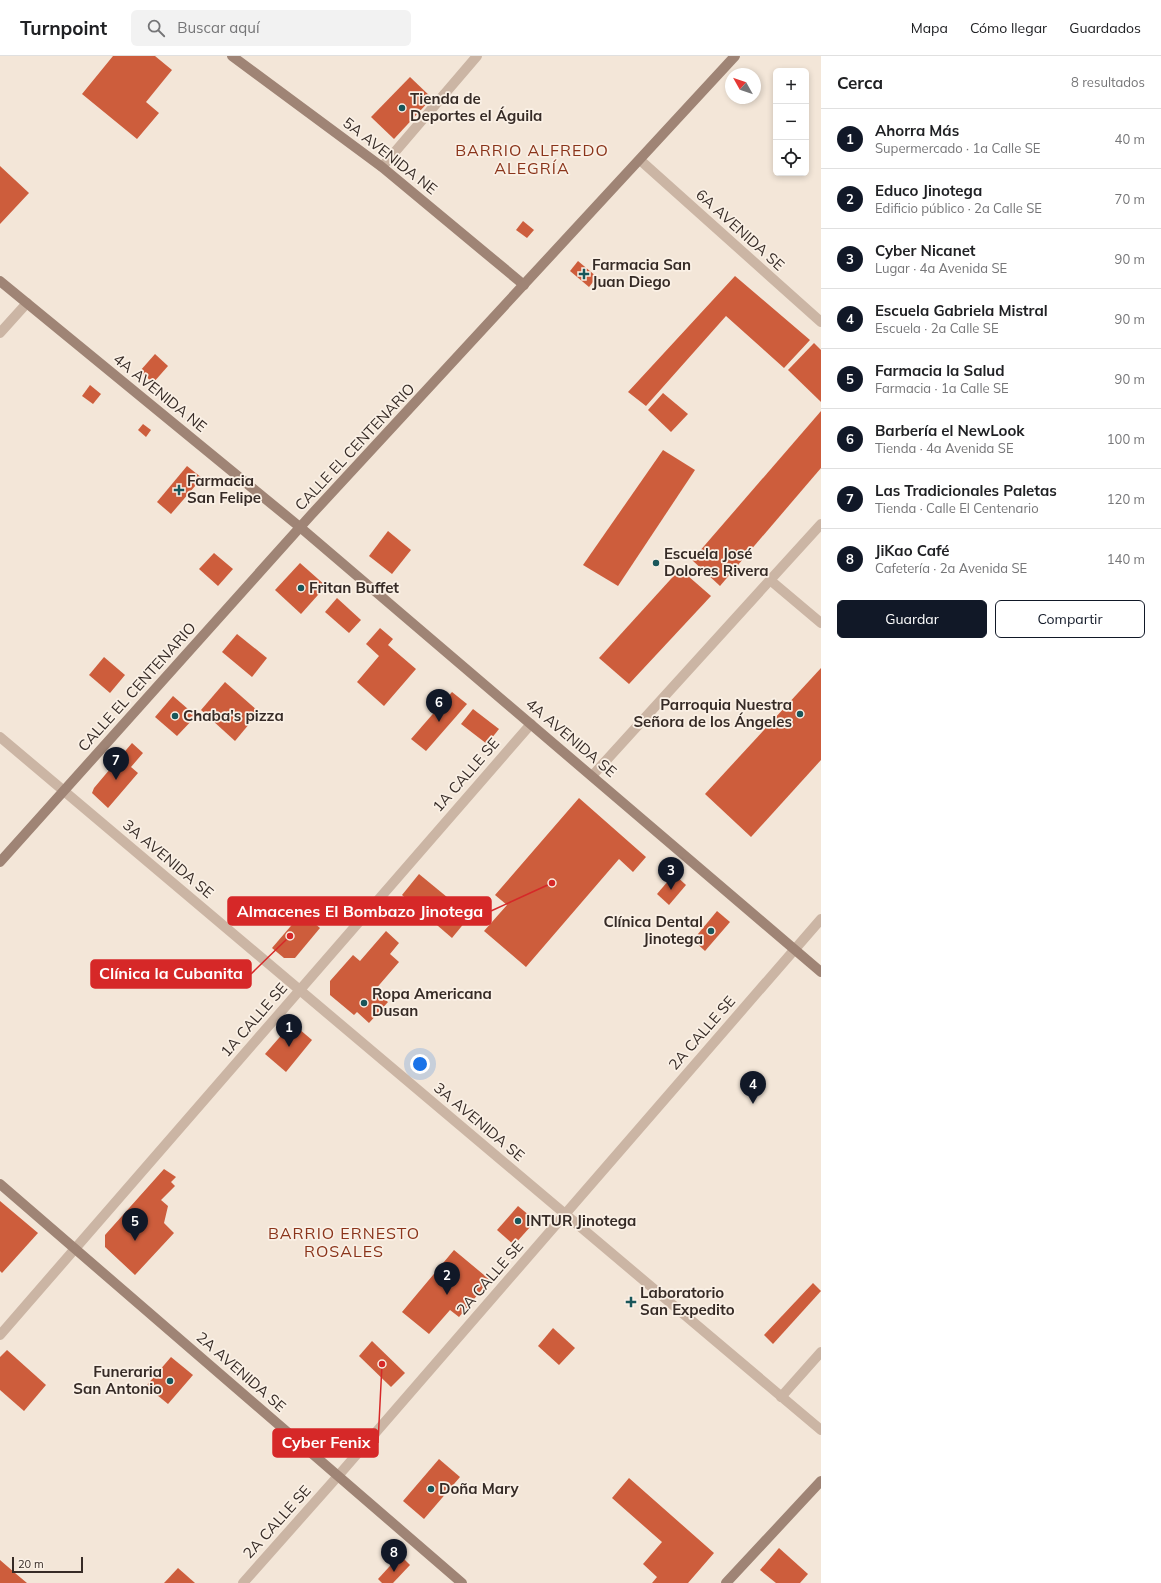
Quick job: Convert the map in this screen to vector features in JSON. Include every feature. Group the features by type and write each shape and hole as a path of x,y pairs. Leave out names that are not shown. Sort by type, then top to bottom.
{"street":[{"name":"5A AVENIDA NE","path":"232,56 382,167 524,285"},
{"path":"382,167 477,56"},
{"name":"CALLE EL CENTENARIO","path":"0,862 300,528 640,160 732,57"},
{"name":"6A AVENIDA SE","path":"640,160 821,322"},
{"name":"4A AVENIDA NE","path":"0,281 300,528"},
{"path":"0,333 27,303"},
{"path":"592,776 821,524"},
{"name":"4A AVENIDA SE","path":"300,528 821,972"},
{"path":"770,580 821,623"},
{"name":"1A CALLE SE","path":"0,1335 531,724"},
{"name":"3A AVENIDA SE","path":"0,737 821,1430"},
{"name":"2A CALLE SE","path":"243,1583 338,1476 821,919"},
{"name":"2A AVENIDA SE","path":"0,1184 462,1583"},
{"path":"781,1397 821,1352"},
{"path":"726,1583 821,1481"}],"building":[{"path":"113,56 155,56 172,70 146,102 159,113 137,139 82,94"},
{"name":"Tienda de Deportes el Águila","path":"410,77 432,98 394,139 371,117"},
{"path":"0,166 29,193 0,224"},
{"path":"523,221 534,230 527,238 516,230"},
{"name":"Farmacia San Juan Diego","path":"578,261 597,277 589,287 570,271"},
{"path":"735,276 810,340 784,368 726,316 646,406 628,392"},
{"path":"814,343 821,350 821,402 788,370"},
{"path":"155,354 168,366 153,383 140,371"},
{"path":"90,385 101,394 93,404 82,396"},
{"path":"663,393 688,414 671,432 648,410"},
{"path":"821,411 821,468 720,586 692,560"},
{"path":"143,424 151,430 146,437 138,430"},
{"path":"663,450 695,470 618,586 583,565"},
{"name":"Farmacia San Felipe","path":"187,466 202,478 171,514 157,502"},
{"path":"388,531 411,550 392,574 369,556"},
{"path":"214,553 233,569 218,586 199,569"},
{"name":"Fritan Buffet","path":"300,563 326,586 301,614 275,590"},
{"path":"680,569 711,596 629,684 599,658"},
{"path":"337,598 361,620 349,633 325,612"},
{"path":"380,628 393,639 388,645 416,669 384,706 357,682 379,656 366,644"},
{"path":"237,634 267,658 252,677 222,652"},
{"path":"104,657 125,675 110,693 89,675"},
{"name":"Parroquia Nuestra Señora de los Ángeles","path":"821,668 821,760 751,837 705,794"},
{"path":"225,682 259,712 235,741 201,710"},
{"path":"452,692 467,704 426,751 411,739"},
{"name":"Chaba's pizza","path":"173,696 196,716 177,736 155,717"},
{"path":"473,709 499,729 487,744 461,724"},
{"path":"132,743 143,753 131,767 138,773 108,808 92,793 94,788"},
{"path":"579,798 646,857 633,872 619,859 526,967 484,931 507,905 495,895"},
{"path":"419,874 470,916 452,938 402,895"},
{"path":"674,874 686,885 669,905 657,894"},
{"name":"Clínica Dental Jinotega","path":"717,911 730,922 705,951 693,940"},
{"path":"302,913 320,928 295,958 284,958 272,948"},
{"path":"386,931 399,943 390,954 399,962 374,991 388,1002 369,1023 357,1012 354,1015 330,995 330,981 353,955 360,961"},
{"path":"292,1023 312,1040 286,1072 265,1054"},
{"path":"164,1169 176,1177 171,1182 175,1186 161,1200 168,1206 164,1223 174,1233 135,1275 105,1247 105,1235"},
{"path":"0,1201 38,1233 2,1273 0,1271"},
{"name":"INTUR Jinotega","path":"518,1206 530,1216 531,1226 514,1245 497,1230"},
{"path":"454,1250 490,1280 459,1317 450,1310 429,1334 402,1312"},
{"path":"813,1283 821,1291 773,1344 764,1335"},
{"path":"553,1328 575,1348 559,1365 538,1346"},
{"path":"372,1341 405,1373 391,1387 359,1356"},
{"path":"7,1350 46,1385 24,1411 0,1390 0,1357"},
{"name":"Funeraria San Antonio","path":"171,1357 193,1375 168,1404 146,1386"},
{"name":"Doña Mary","path":"439,1459 460,1477 424,1519 403,1501"},
{"path":"629,1478 714,1553 688,1583 652,1583 657,1577 643,1564 662,1542 612,1498"},
{"path":"779,1548 808,1574 800,1583 776,1583 760,1570"},
{"path":"400,1555 410,1565 393,1583 382,1583 378,1579"},
{"path":"0,1560 15,1573 27,1583 0,1583"},
{"path":"178,1568 195,1583 164,1583"}],"place":[{"name":"Tienda de Deportes el Águila","path":"402,108"},
{"name":"Farmacia San Juan Diego","path":"584,274"},
{"name":"Farmacia San Felipe","path":"179,490"},
{"name":"Escuela José Dolores Rivera","path":"656,563"},
{"name":"Fritan Buffet","path":"301,588"},
{"name":"Parroquia Nuestra Señora de los Ángeles","path":"800,714"},
{"name":"Chaba's pizza","path":"175,716"},
{"name":"Barbería el NewLook","path":"439,722"},
{"name":"Las Tradicionales Paletas","path":"116,780"},
{"name":"Almacenes El Bombazo Jinotega","path":"552,883"},
{"name":"Cyber Nicanet","path":"671,890"},
{"name":"Clínica Dental Jinotega","path":"711,931"},
{"name":"Clínica la Cubanita","path":"290,936"},
{"name":"Ropa Americana Dusan","path":"364,1003"},
{"name":"Ahorra Más","path":"289,1047"},
{"name":"Escuela Gabriela Mistral","path":"753,1104"},
{"name":"INTUR Jinotega","path":"518,1221"},
{"name":"Farmacia la Salud","path":"135,1241"},
{"name":"Educo Jinotega","path":"447,1295"},
{"name":"Laboratorio San Expedito","path":"631,1302"},
{"name":"Cyber Fenix","path":"382,1364"},
{"name":"Funeraria San Antonio","path":"170,1381"},
{"name":"Doña Mary","path":"431,1489"},
{"name":"JiKao Café","path":"394,1572"}],"district":[{"name":"BARRIO ALFREDO ALEGRÍA","path":"532,159"},
{"name":"BARRIO ERNESTO ROSALES","path":"344,1242"}]}
